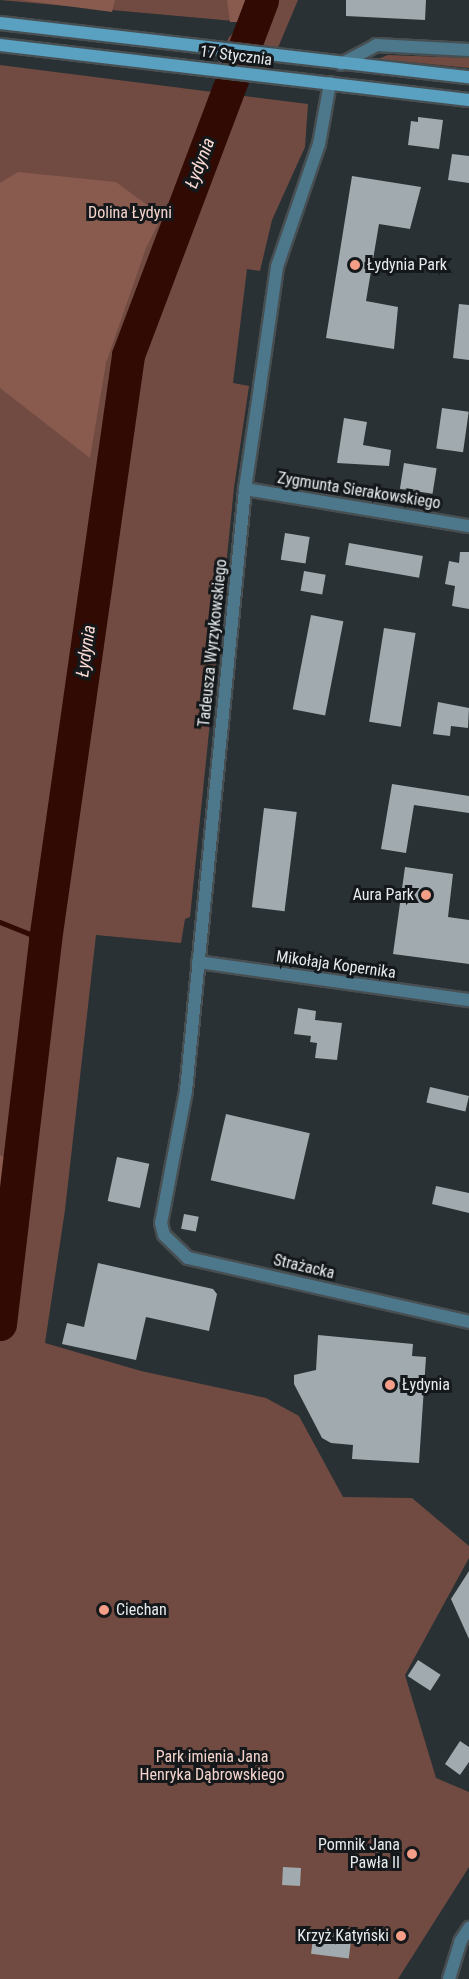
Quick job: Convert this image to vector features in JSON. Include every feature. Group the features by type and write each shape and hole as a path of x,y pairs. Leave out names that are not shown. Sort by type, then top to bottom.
{"main road":[{"name":"17 Stycznia","path":"0,23 199,50 469,77"},
{"name":"17 Stycznia","path":"0,45 469,100"}],"street":[{"path":"341,64 376,45 469,50"},
{"name":"Tadeusza Wyrzykowskiego","path":"162,1212 186,1091 244,489 277,267 319,144 330,83"},
{"name":"Zygmunta Sierakowskiego","path":"244,489 469,526"},
{"name":"Mikołaja Kopernika","path":"198,962 469,1000"},
{"name":"Strażacka","path":"162,1212 164,1235 188,1258 469,1322"},
{"path":"449,1979 460,1942 469,1928"}],"green space":[{"path":"0,0 298,0 266,76 215,70 229,37 245,22"},
{"path":"21,0 115,0 112,12"},
{"path":"227,0 253,0 246,22 230,22"},
{"path":"388,55 469,58 469,68 378,59"},
{"path":"0,65 308,104 305,147 272,220 260,271 247,269 233,383 249,386 234,488 190,917 185,919 181,943 96,935 65,1210 45,1343 141,1371 266,1398 299,1416 343,1497 412,1498 469,1546 469,1558 405,1675 436,1778 469,1792 469,1867 398,1979 0,1979"},
{"name":"Dolina Łydyni","path":"18,172 116,182 162,216 146,248 106,363 90,458 0,388 0,183"},
{"path":"0,1155 22,1165 0,1322"}],"building":[{"path":"346,0 426,0 425,20 346,16"},
{"path":"418,117 443,120 439,149 408,145 411,121 418,122"},
{"path":"452,154 469,156 469,183 448,180"},
{"name":"Łydynia Park","path":"352,176 421,187 410,229 379,224 366,301 398,307 394,349 326,338"},
{"path":"459,304 469,305 469,360 453,358"},
{"path":"442,408 469,412 463,452 436,449"},
{"path":"344,418 367,422 363,445 391,450 389,466 337,463"},
{"path":"404,463 437,468 433,494 400,489"},
{"path":"285,533 310,537 305,564 281,560"},
{"path":"349,543 423,556 419,578 345,565"},
{"path":"460,552 469,552 469,609 452,606 455,586 445,584 449,561 459,563"},
{"path":"304,571 326,575 322,595 301,591"},
{"path":"311,615 343,621 325,716 293,709"},
{"path":"384,628 416,633 401,727 369,722"},
{"path":"438,702 469,708 468,728 451,726 450,736 433,734"},
{"path":"392,784 469,796 469,813 414,805 406,853 381,849"},
{"path":"264,808 297,812 285,911 252,907"},
{"name":"Aura Park","path":"405,867 453,874 448,917 469,920 469,964 393,954"},
{"path":"298,1008 316,1011 315,1020 342,1023 337,1060 315,1058 317,1043 310,1042 311,1036 294,1034"},
{"path":"430,1087 469,1096 465,1112 426,1103"},
{"path":"226,1114 310,1133 294,1200 211,1180"},
{"path":"117,1157 149,1164 140,1208 108,1201"},
{"path":"436,1186 469,1193 469,1213 432,1204"},
{"path":"184,1214 199,1217 196,1232 181,1229"},
{"path":"98,1263 213,1289 217,1294 209,1331 146,1317 136,1360 62,1344 67,1323 84,1327"},
{"path":"318,1335 413,1344 412,1356 426,1357 419,1463 352,1459 353,1445 331,1443 322,1438 294,1384 294,1375 316,1370"},
{"path":"469,1571 469,1639 451,1599"},
{"path":"418,1660 441,1675 430,1691 408,1676"},
{"path":"460,1741 469,1747 469,1762 460,1775 445,1764"},
{"path":"283,1867 301,1868 300,1886 282,1885"},
{"path":"314,1930 352,1935 349,1958 311,1954"}],"waterway":[{"name":"Łydynia","path":"0,1324 45,940 128,355 262,0"},
{"path":"0,922 45,940"}],"place":[{"name":"Łydynia Park","path":"355,265"},
{"name":"Aura Park","path":"426,895"},
{"name":"Łydynia","path":"390,1385"},
{"name":"Ciechan","path":"104,1610"},
{"name":"Pomnik Jana Pawła II","path":"412,1854"},
{"name":"Krzyż Katyński","path":"401,1936"}],"park label":[{"name":"Park imienia Jana Henryka Dąbrowskiego","path":"212,1766"}]}
